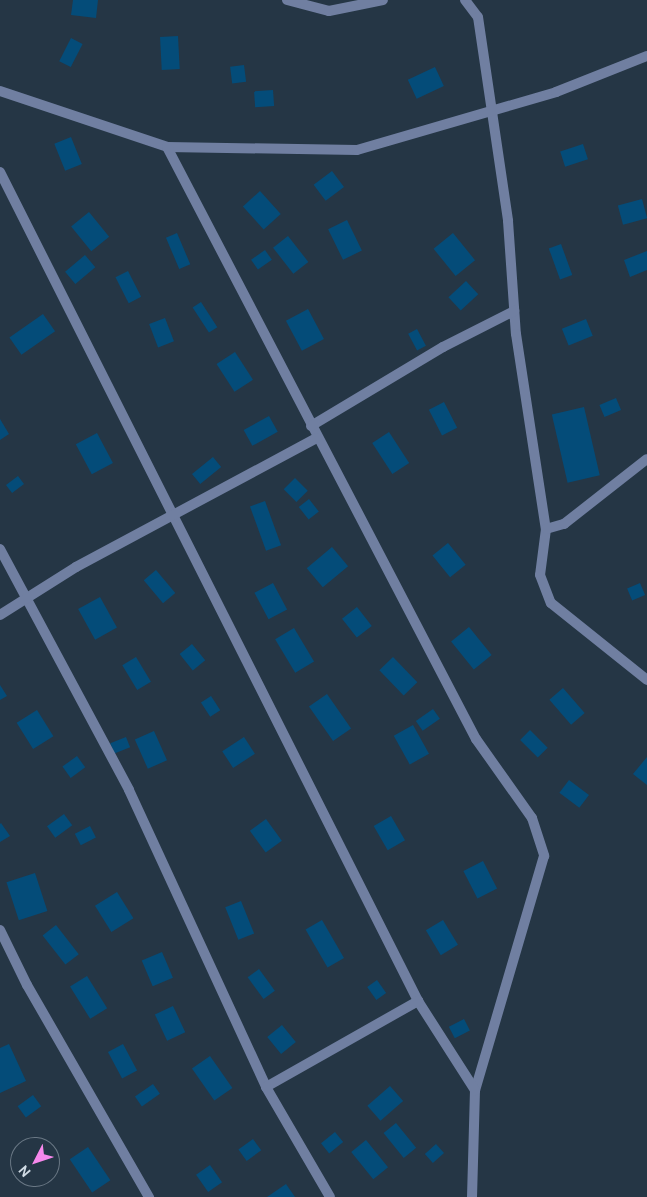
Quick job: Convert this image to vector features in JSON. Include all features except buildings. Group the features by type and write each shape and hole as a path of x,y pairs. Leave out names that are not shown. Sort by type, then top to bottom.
{"street":[{"path":"287,0 329,11 384,0"},
{"path":"465,0 478,17 508,222 514,312 546,529 540,576 551,603 647,680"},
{"path":"0,91 167,147 357,150 556,92 647,56"},
{"path":"167,147 476,739 532,818 544,856 474,1090 472,1197"},
{"path":"0,172 172,518 418,1001 474,1090"},
{"path":"311,426 443,347 514,312"},
{"path":"0,615 76,567 172,518 318,438"},
{"path":"546,529 564,524 647,459"},
{"path":"0,549 129,790 266,1088 330,1197"},
{"path":"0,930 27,985 149,1197"},
{"path":"266,1088 418,1001"}]}
